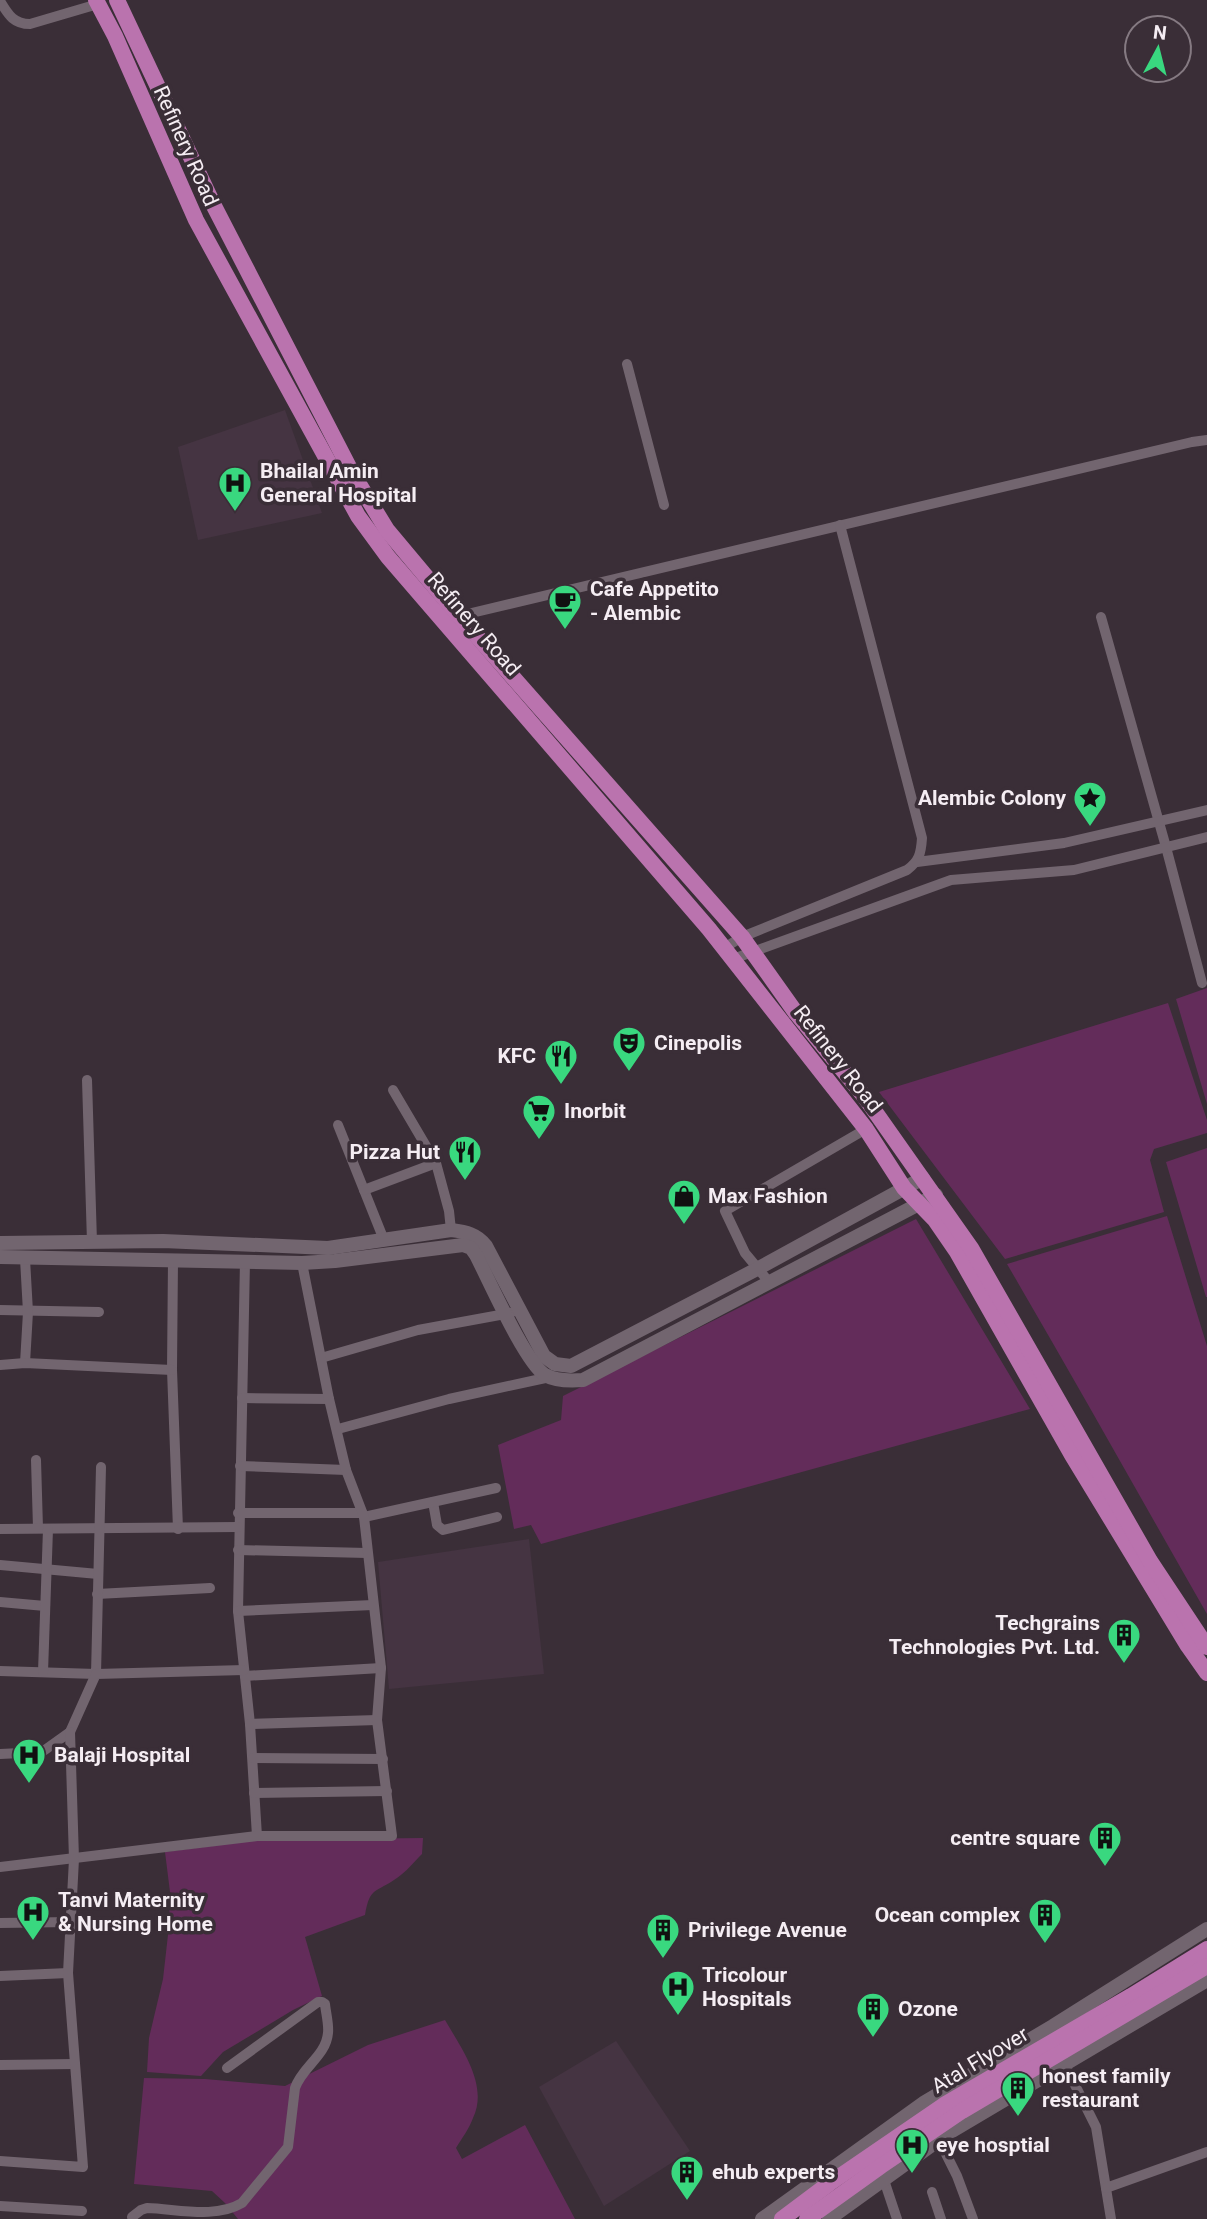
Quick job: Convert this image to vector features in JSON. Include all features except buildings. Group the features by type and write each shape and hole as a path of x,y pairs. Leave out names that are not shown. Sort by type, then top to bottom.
{"main road":[{"name":"Refinery Road","path":"117,0 214,206 351,471 387,530 866,1129 904,1188 935,1220 957,1252 1072,1455 1119,1520"},
{"name":"Refinery Road","path":"97,2 115,36 197,220 358,516 388,557 462,626 742,937 796,1013 864,1096 971,1248 1119,1520"},
{"path":"1119,1520 1150,1560 1207,1647"},
{"path":"1119,1520 1188,1646 1207,1673"},
{"name":"Atal Flyover","path":"782,2219 944,2105 1207,1949"},
{"name":"Atal Flyover","path":"807,2219 962,2111 1207,1966"}],"street":[{"path":"0,1 10,18 20,24 30,24 97,2"},
{"path":"627,363 664,505"},
{"path":"462,626 840,525 1207,440"},
{"path":"728,954 742,937 907,870 917,862 922,851 922,838 840,525"},
{"path":"1101,617 1202,983"},
{"path":"917,862 1064,843 1207,810"},
{"path":"728,954 752,951 951,880 1074,870 1207,837"},
{"path":"88,1080 92,1242"},
{"path":"393,1090 436,1163 449,1210 451,1230"},
{"path":"338,1125 384,1240"},
{"path":"769,1282 745,1253 725,1211 866,1129"},
{"path":"363,1190 436,1163"},
{"path":"0,1243 202,1242 328,1248 451,1230 469,1233 482,1241 544,1356 555,1364 570,1367 923,1178"},
{"path":"0,1257 302,1263 463,1245 471,1248 476,1255 534,1365 551,1377 583,1380 921,1206 936,1195"},
{"path":"25,1259 28,1312 25,1363"},
{"path":"173,1260 172,1370 178,1529"},
{"path":"246,1261 237,1611 250,1724 257,1836"},
{"path":"0,1867 257,1836 392,1836 377,1720 381,1668 363,1515 346,1470 302,1263"},
{"path":"321,1358 418,1330 506,1315 520,1309"},
{"path":"0,1310 99,1312"},
{"path":"0,1365 25,1363 172,1370"},
{"path":"338,1430 449,1399 551,1377"},
{"path":"242,1398 329,1399"},
{"path":"36,1460 47,1568 43,1672"},
{"path":"240,1466 346,1470"},
{"path":"0,2161 83,2167 68,1973 74,1859 70,1732 96,1674 101,1467"},
{"path":"238,1513 363,1515 496,1488"},
{"path":"433,1502 437,1525 443,1530 497,1517"},
{"path":"0,1529 238,1527"},
{"path":"238,1550 367,1553"},
{"path":"0,1565 98,1574"},
{"path":"97,1594 210,1588"},
{"path":"0,1602 45,1606"},
{"path":"237,1611 373,1605"},
{"path":"0,1671 96,1674 245,1673 381,1668"},
{"path":"250,1724 377,1720"},
{"path":"0,1754 42,1752 70,1732"},
{"path":"253,1758 383,1759"},
{"path":"254,1793 387,1791"},
{"path":"0,1923 71,1922"},
{"path":"762,2219 925,2102 1207,1929"},
{"path":"1152,1965 1182,1996"},
{"path":"0,1976 68,1973"},
{"path":"829,2219 939,2140 1207,1980"},
{"path":"135,2218 141,2210 148,2208 217,2215 235,2209 242,2203 288,2147 295,2088 298,2080 321,2052 328,2034 325,2004 318,2002 228,2068"},
{"path":"1044,2031 1065,2064 1096,2127 1111,2219"},
{"path":"0,2065 75,2064"},
{"path":"939,2140 974,2219"},
{"path":"1106,2188 1207,2152"},
{"path":"884,2179 898,2219"},
{"path":"932,2192 941,2219"},
{"path":"0,2206 82,2211"}],"shaded area":[{"path":"285,410 322,513 198,540 178,447"},
{"path":"1207,988 1207,1104 1176,999"},
{"path":"1168,1003 1207,1120 1207,1133 1154,1149 1150,1160 1164,1212 1005,1259 879,1092"},
{"path":"1207,1148 1207,1297 1206,1297 1166,1162"},
{"path":"1167,1216 1207,1346 1207,1614 1007,1264"},
{"path":"916,1219 1030,1409 541,1544 531,1525 514,1529 498,1445 561,1420 563,1396"},
{"path":"529,1539 544,1674 389,1689 378,1562"},
{"path":"423,1838 422,1854 400,1876 375,1891 369,1899 365,1915 305,1937 322,1996 223,2052 201,2076 147,2072 149,2038 163,1979 169,1926 170,1892 165,1852 257,1840"},
{"path":"445,2020 471,2067 478,2093 473,2118 456,2148 462,2159 525,2125 575,2219 238,2219 212,2191 134,2184 144,2078 205,2079 285,2086 368,2045"},
{"path":"616,2041 690,2151 604,2206 539,2087"}],"place":[{"name":"Bhailal Amin General Hospital","path":"235,513"},
{"name":"Cafe Appetito - Alembic","path":"565,631"},
{"name":"Alembic Colony","path":"1090,828"},
{"name":"Cinepolis","path":"629,1073"},
{"name":"KFC","path":"561,1086"},
{"name":"Inorbit","path":"539,1141"},
{"name":"Pizza Hut","path":"465,1182"},
{"name":"Max Fashion","path":"684,1226"},
{"name":"Techgrains Technologies Pvt. Ltd.","path":"1124,1665"},
{"name":"Balaji Hospital","path":"29,1785"},
{"name":"centre square","path":"1105,1868"},
{"name":"Tanvi Maternity & Nursing Home","path":"33,1942"},
{"name":"Ocean complex","path":"1045,1945"},
{"name":"Privilege Avenue","path":"663,1960"},
{"name":"Tricolour Hospitals","path":"678,2017"},
{"name":"Ozone","path":"873,2039"},
{"name":"honest family restaurant","path":"1018,2118"},
{"name":"eye hosptial","path":"912,2175"},
{"name":"ehub experts","path":"687,2202"}]}
